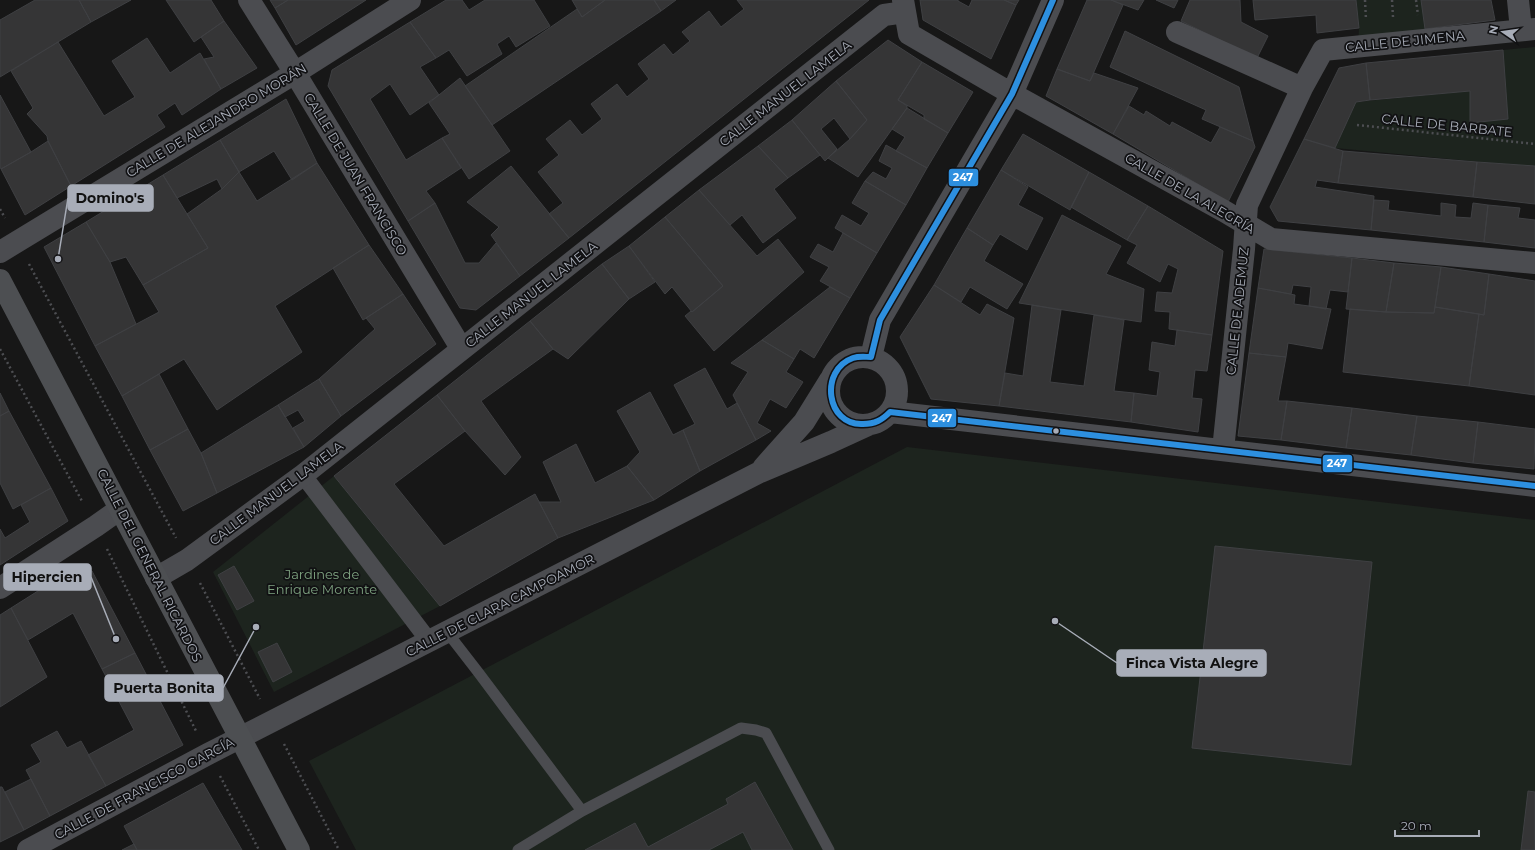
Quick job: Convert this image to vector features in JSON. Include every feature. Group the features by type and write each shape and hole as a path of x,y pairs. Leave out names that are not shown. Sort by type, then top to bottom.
{"main road":[{"name":"CALLE DEL GENERAL RICARDOS","path":"0,280 299,850"}],"street":[{"name":"CALLE DE JUAN FRANCISCO","path":"249,0 295,72 461,348"},
{"name":"CALLE DE ALEJANDRO MORÁN","path":"9,247 410,0"},
{"path":"871,357 880,320 1012,94 1053,0"},
{"path":"1518,0 1528,29"},
{"name":"CALLE DE LA ALEGRÍA","path":"904,6 909,34 1012,94 1224,211 1271,239 1535,263"},
{"name":"CALLE MANUEL LAMELA","path":"156,578 187,560 303,475 461,348 884,15 904,6"},
{"name":"CALLE DE JIMENA","path":"1323,50 1528,29"},
{"path":"1177,32 1302,88"},
{"name":"CALLE DE ADEMUZ","path":"1223,450 1247,205 1302,88 1323,50"},
{"path":"858,357 871,357 883,363 893,373 897,386 896,400 890,412 880,421 868,425 854,424 842,418 833,408 829,394 830,380 837,369 846,361 858,357"},
{"name":"CALLE DE CLARA CAMPOAMOR","path":"760,472 804,422 830,380"},
{"path":"890,412 1049,429 1535,486"},
{"name":"CALLE DE CLARA CAMPOAMOR","path":"240,737 760,472 868,425"},
{"path":"303,475 438,637"},
{"path":"0,588 91,529 120,508"},
{"name":"CALLE DE FRANCISCO GARCÍA","path":"28,850 240,737"}],"lane":[{"path":"438,637 478,672 582,811"},
{"path":"518,850 582,811 741,728 766,733 830,850"}],"path":[{"name":"CALLE DE BARBATE","path":"1357,125 1535,144"},
{"path":"0,209 9,247 187,560 339,850"},
{"path":"0,348 85,507"},
{"path":"107,548 198,734"},
{"path":"218,774 259,850"}],"green space":[{"path":"1356,0 1422,0 1427,39 1358,46 1359,28"},
{"path":"1535,47 1535,167 1335,148 1356,102 1470,91 1470,123 1507,119 1503,50"},
{"path":"907,447 1535,520 1535,850 356,850 309,761"},
{"name":"Jardines de Enrique Morente","path":"334,476 440,606 274,692 213,572"}],"building":[{"path":"35,0 79,0 91,22 0,77 0,20"},
{"path":"79,0 131,0 91,22"},
{"path":"166,0 211,0 224,21 194,42"},
{"path":"270,0 288,0 275,8"},
{"path":"288,0 366,0 296,45 275,8"},
{"path":"446,0 462,0 469,10 485,0 534,0 550,26 516,47 509,36 497,44 502,54 467,76 449,50 436,58 410,22"},
{"path":"572,0 605,0 582,17"},
{"path":"605,0 654,0 661,11 492,125 465,86 577,9 582,17"},
{"path":"654,0 676,0 661,11"},
{"path":"737,0 869,0 569,238 549,214 563,203 538,172 559,155 546,139 570,120 582,135 602,119 591,104 617,84 627,97 649,79 638,64 664,44 673,55 690,41 682,32 709,11 721,27 744,9"},
{"path":"920,0 958,0 969,7 972,0 1004,0 1016,5 991,59 923,20"},
{"path":"1004,0 1019,0 1016,5"},
{"path":"1087,0 1111,0 1123,5 1090,81 1057,69"},
{"path":"1111,0 1144,0 1138,10"},
{"path":"1156,0 1178,0 1174,8"},
{"path":"1190,0 1240,0 1241,22 1268,36 1257,58 1181,21"},
{"path":"1253,0 1356,0 1359,28 1317,33 1316,15 1255,20"},
{"path":"1421,0 1491,0 1495,20 1425,29"},
{"path":"224,21 257,68 221,89 204,59 214,57 201,37"},
{"path":"410,22 436,58 420,67 439,95 410,115 390,84 370,99 406,160 442,138 461,168 426,191 435,203 408,221 328,86 332,70"},
{"path":"1125,31 1239,87 1253,141 1202,119 1206,110 1110,67"},
{"path":"147,38 170,73 200,53 221,89 182,115 175,103 157,115 165,127 71,186 48,141 47,136 27,114 33,108 11,71 58,42 104,116 135,97 112,61"},
{"path":"888,40 922,62 898,100 907,106 907,108 858,177 828,158 850,139 867,120 836,81"},
{"path":"1503,50 1508,119 1470,123 1470,91 1370,100 1366,63"},
{"path":"922,62 973,92 948,133 924,119 924,115 898,100"},
{"path":"1366,63 1370,100 1356,102 1335,148 1304,139 1339,68"},
{"path":"1057,69 1090,81 1094,73 1138,88 1113,134 1046,96"},
{"path":"460,78 510,151 469,179 442,138 450,134 429,103"},
{"path":"836,81 867,120 850,139 834,118 821,129 837,149 825,161 792,120"},
{"path":"0,95 31,152 1,169 0,167"},
{"path":"286,99 317,163 292,180 274,151 239,172 220,140"},
{"path":"1129,106 1144,115 1146,111 1170,126 1172,122 1211,143 1220,127 1253,141 1255,147 1228,202 1113,134"},
{"path":"907,108 948,133 927,168 896,151 905,137 892,129"},
{"path":"792,120 820,155 788,178 758,146"},
{"path":"1023,134 1089,172 1070,210 1001,170"},
{"path":"1304,139 1343,151 1338,183 1317,180 1315,187 1374,196 1371,230 1278,221 1270,207"},
{"path":"220,140 239,172 222,189 217,179 177,198 163,175"},
{"path":"48,141 71,186 25,215 1,169"},
{"path":"886,145 927,168 906,205 865,181 873,172 886,179 892,168 879,161"},
{"path":"758,146 788,178 774,189 796,218 763,243 742,215 730,225 699,190"},
{"path":"1343,151 1477,162 1473,197 1338,183"},
{"path":"1477,162 1535,166 1535,204 1473,197"},
{"path":"317,163 369,245 275,306 302,352 217,410 184,359 122,396 95,346 159,312 143,285 208,248 187,214 222,189 239,172 257,201"},
{"path":"511,166 569,238 520,276 491,235 499,227 467,202"},
{"path":"1001,170 1028,187 1018,205 1043,218 1027,250 1000,234 993,245 967,228"},
{"path":"1089,172 1148,206 1127,240 1071,207"},
{"path":"163,175 208,248 143,285 126,257 110,262 86,222"},
{"path":"865,181 906,205 877,253 835,228 842,215 861,226 869,213 852,203"},
{"path":"699,190 757,256 778,239 804,272 714,351 685,316 723,286 665,217"},
{"path":"1374,200 1389,201 1388,210 1441,216 1441,203 1456,205 1455,217 1471,218 1473,203 1488,205 1484,242 1371,230"},
{"path":"435,203 465,263 479,263 496,243 520,276 476,310 460,308 408,221"},
{"path":"1488,205 1520,208 1518,218 1535,220 1535,248 1484,242"},
{"path":"1148,206 1223,251 1212,335 1169,329 1170,312 1155,311 1157,292 1172,293 1178,269 1168,264 1160,282 1127,263 1137,245 1127,240"},
{"path":"1062,215 1121,246 1106,274 1144,289 1141,322 1019,303"},
{"path":"665,217 723,286 692,312 672,287 665,294 629,246"},
{"path":"86,222 110,262 136,324 95,346 44,247"},
{"path":"967,228 993,245 984,261 1023,284 1007,309 970,287 961,302 934,285"},
{"path":"843,233 877,253 850,298 820,281 829,267 810,257 818,244 833,252"},
{"path":"369,245 403,294 363,320 333,268"},
{"path":"629,246 655,282 629,299 602,264"},
{"path":"1264,249 1352,258 1348,292 1330,290 1326,309 1309,306 1311,287 1293,285 1291,294 1258,288"},
{"path":"1352,258 1394,263 1386,312 1346,309"},
{"path":"1394,263 1441,267 1434,313 1386,312"},
{"path":"602,264 629,299 568,359 553,349 530,321"},
{"path":"1441,267 1489,274 1484,315 1435,307"},
{"path":"1489,274 1535,281 1535,395 1469,386 1479,314 1484,315"},
{"path":"934,285 980,315 987,304 1014,318 999,406 931,399 900,337"},
{"path":"830,287 850,298 814,358 800,349 794,359 762,340"},
{"path":"1258,288 1295,295 1294,304 1331,309 1322,349 1288,343 1286,357 1249,353"},
{"path":"403,294 436,344 341,416 319,379 375,329 366,318"},
{"path":"1032,305 1061,310 1050,382 1084,386 1094,315 1124,320 1114,391 1134,393 1131,422 999,406 1005,373 1023,376"},
{"path":"1435,307 1479,314 1469,386 1343,372 1350,309 1386,312 1434,313"},
{"path":"530,321 553,349 481,401 521,457 505,475 465,431 437,395"},
{"path":"1177,330 1212,335 1207,371 1195,370 1192,398 1202,399 1198,432 1131,422 1134,393 1157,396 1160,372 1149,370 1152,342 1175,346"},
{"path":"762,340 794,359 786,372 803,382 786,408 770,399 757,423 771,431 756,440 733,395 748,372 731,363"},
{"path":"1249,353 1286,357 1278,401 1287,401 1281,440 1238,436"},
{"path":"705,368 727,409 737,403 756,440 700,471 683,430 695,424 674,385"},
{"path":"159,374 188,429 150,450 122,396"},
{"path":"319,379 341,416 304,447 293,428 305,421 298,410 285,417 278,405"},
{"path":"650,392 673,435 683,430 700,471 654,500 627,466 640,452 617,411"},
{"path":"0,393 9,411 0,416"},
{"path":"437,395 465,431 394,484 444,546 535,494 558,538 440,606 334,476"},
{"path":"1287,401 1352,408 1346,448 1281,440"},
{"path":"278,405 304,447 217,493 201,453"},
{"path":"1352,408 1417,416 1411,455 1346,448"},
{"path":"9,411 51,488 13,509 0,483 0,416"},
{"path":"1417,416 1478,422 1473,463 1411,455"},
{"path":"1478,422 1535,429 1534,469 1473,463"},
{"path":"188,429 201,453 217,493 183,511 150,450"},
{"path":"576,444 595,483 627,466 654,500 558,538 539,502 561,502 543,462"},
{"path":"51,488 68,521 0,565 0,529 5,538 30,522 21,505"},
{"path":"1215,546 1372,562 1351,765 1192,748"},
{"path":"234,566 254,601 237,610 218,575"},
{"path":"76,567 92,571 135,653 102,669 73,613 28,640 11,608"},
{"path":"11,608 47,677 0,707 0,615"},
{"path":"277,643 292,672 273,682 258,652"},
{"path":"135,653 183,745 106,786 88,755 134,730 102,669"},
{"path":"57,731 67,748 81,741 106,786 50,816 26,770 41,762 31,745"},
{"path":"31,779 50,816 24,830 5,792"},
{"path":"755,782 793,850 752,850 743,832 709,850 585,850 635,823 648,847 728,804 726,799"},
{"path":"203,783 242,850 137,850 124,826"},
{"path":"0,787 2,787 24,830 0,842"},
{"path":"1528,791 1535,792 1535,850 1521,850"},
{"path":"134,844 137,850 122,850"}],"transit line":[{"name":"247","path":"1053,0 1012,94 880,320 871,357 853,358 842,364 835,374 831,385 831,396 835,407 841,416 851,422 867,424 878,421 890,412 1535,486"}],"place":[{"name":"Domino's","path":"58,259"},
{"name":"Finca Vista Alegre","path":"1055,621"},
{"name":"Puerta Bonita","path":"256,627"},
{"name":"Hipercien","path":"116,639"}]}
